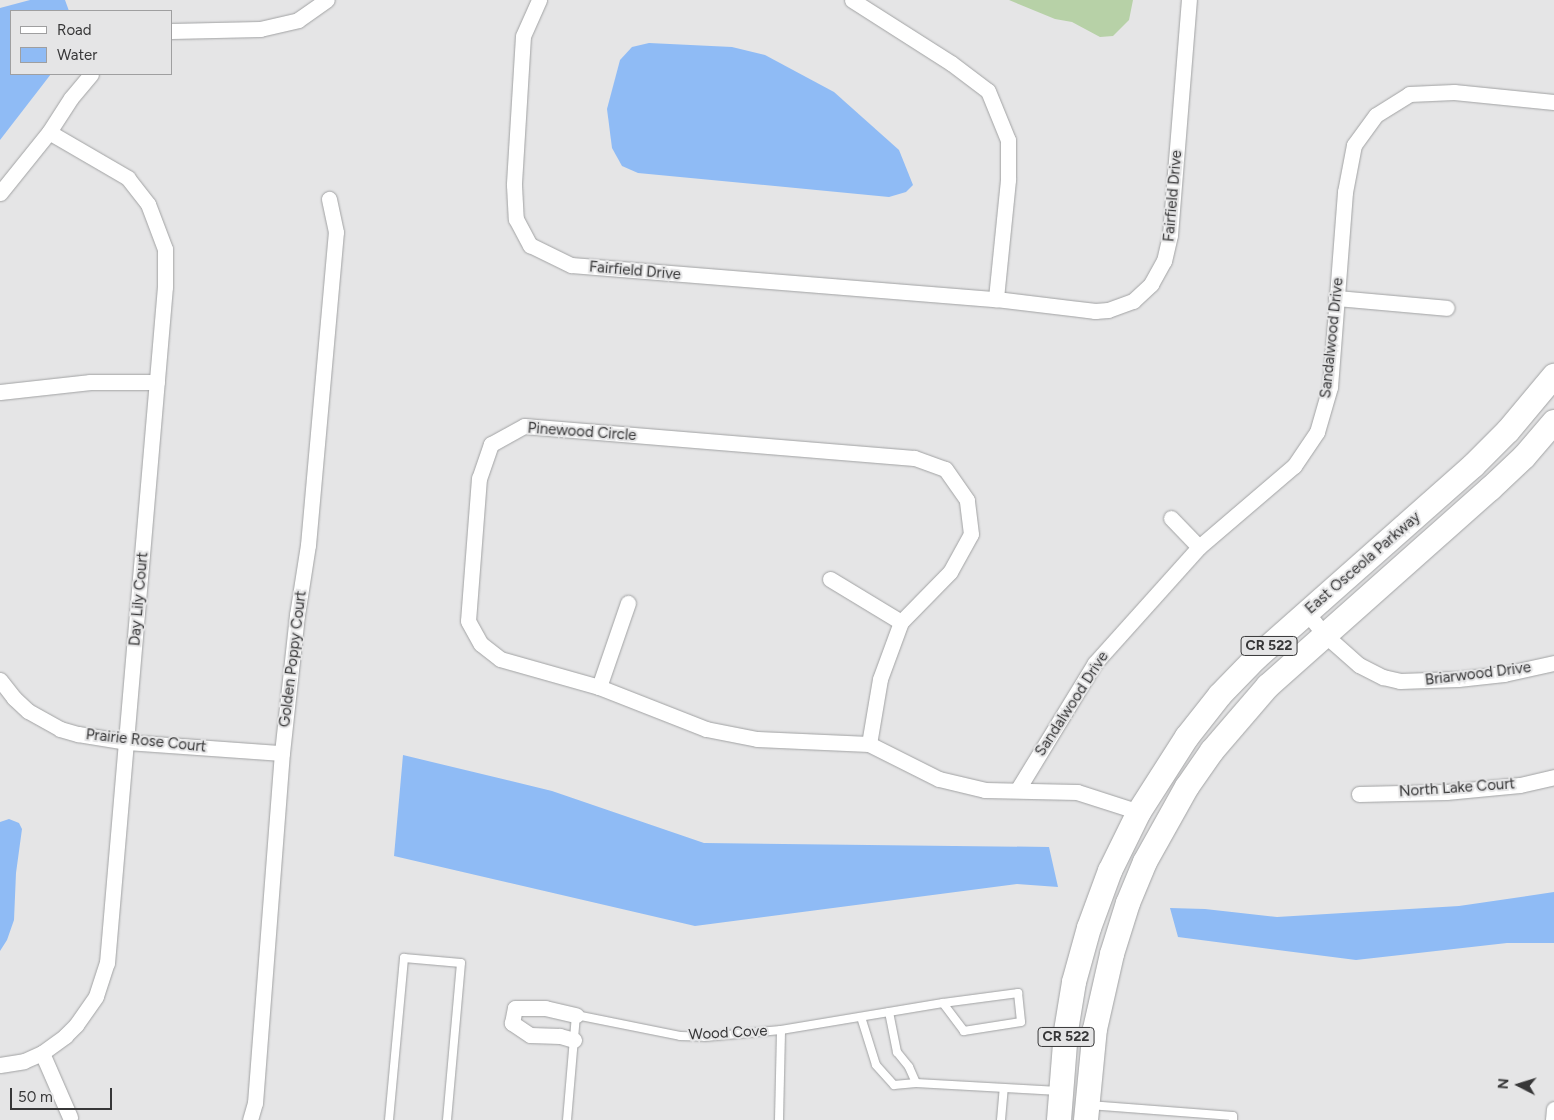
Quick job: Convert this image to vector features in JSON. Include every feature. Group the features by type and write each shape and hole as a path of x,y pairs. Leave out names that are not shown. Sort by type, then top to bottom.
{"main road":[{"name":"East Osceola Parkway","path":"1059,1120 1066,1031 1074,982 1089,928 1110,871 1139,812 1187,737 1220,695 1257,657 1474,466 1508,431 1554,376"},
{"name":"East Osceola Parkway","path":"1087,1112 1095,1029 1112,954 1128,903 1145,862 1187,787 1212,751 1268,686 1490,489 1524,457 1554,422"},
{"path":"1112,954 1113,906 1142,839 1144,826 1139,812"}],"street":[{"path":"172,31 260,29 298,20 327,0"},
{"name":"Fairfield Drive","path":"540,0 523,36 514,185 516,219 530,245 571,266 996,299 1079,311 1108,310 1133,301 1151,284 1160,271 1170,235 1189,0"},
{"path":"852,0 952,63 988,91 1008,140 1008,180 996,299"},
{"path":"0,193 49,132 71,98 90,75"},
{"name":"Sandalwood Drive","path":"1018,789 1095,663 1199,546 1294,466 1317,432 1330,387 1345,192 1354,145 1376,115 1409,94 1454,92 1554,102"},
{"name":"Day Lily Court","path":"0,1065 24,1061 42,1052 76,1025 96,996 107,963 165,287 165,249 148,204 128,178 49,132"},
{"name":"Golden Poppy Court","path":"250,1120 255,1103 282,753 297,615 308,545 336,232 329,199"},
{"path":"1336,298 1447,308"},
{"path":"0,392 90,382 157,382"},
{"name":"Pinewood Circle","path":"869,744 880,679 901,622 950,572 971,534 967,500 945,469 914,458 524,426 491,444 479,478 468,621 481,644 500,659 599,687 706,729 757,739 869,744 940,779 985,790 1018,789 1077,792 1139,812"},
{"path":"1171,518 1199,546"},
{"path":"830,579 901,622"},
{"path":"599,687 628,603"},
{"name":"Briarwood Drive","path":"1306,613 1346,655 1369,672 1400,680 1467,678 1504,674 1554,663"},
{"name":"Prairie Rose Court","path":"0,680 14,698 43,720 78,734 127,742 282,753"},
{"name":"North Lake Court","path":"1359,794 1446,792 1520,784 1554,777"},
{"name":"Wood Cove","path":"574,1040 560,1036 530,1035 512,1024 515,1008 545,1008 576,1015"},
{"path":"42,1052 70,1117"},
{"path":"1061,1092 1087,1112"},
{"path":"1553,1120 1554,1109"}],"lane":[{"path":"389,1120 404,958 461,963 447,1120"},
{"name":"Wood Cove","path":"576,1015 680,1036 705,1037 781,1030 943,1003 1018,992 1021,1022 964,1031 943,1003"},
{"path":"889,1012 897,1052 909,1067 916,1083"},
{"path":"567,1120 576,1015"},
{"path":"861,1017 876,1065 894,1085 916,1083 1061,1092"},
{"path":"780,1120 781,1030"},
{"path":"1002,1120 1004,1088"},
{"path":"1087,1112 1233,1116 1233,1120"}],"green space":[{"path":"1009,0 1133,0 1129,20 1113,36 1100,37 1072,22 1055,19"}],"water":[{"path":"30,0 65,0 69,10 10,10 10,75 50,75 0,140 0,8"},
{"path":"649,43 732,47 765,55 834,92 899,150 913,185 906,192 889,197 638,173 622,166 612,148 607,109 620,60 632,47"},
{"path":"403,755 552,791 704,843 1049,847 1058,887 1017,884 695,926 394,856"},
{"path":"9,819 19,823 22,829 16,873 14,920 7,940 0,951 0,822"},
{"path":"1554,892 1554,943 1507,943 1356,960 1178,937 1170,908 1205,909 1277,917 1459,906"}]}
